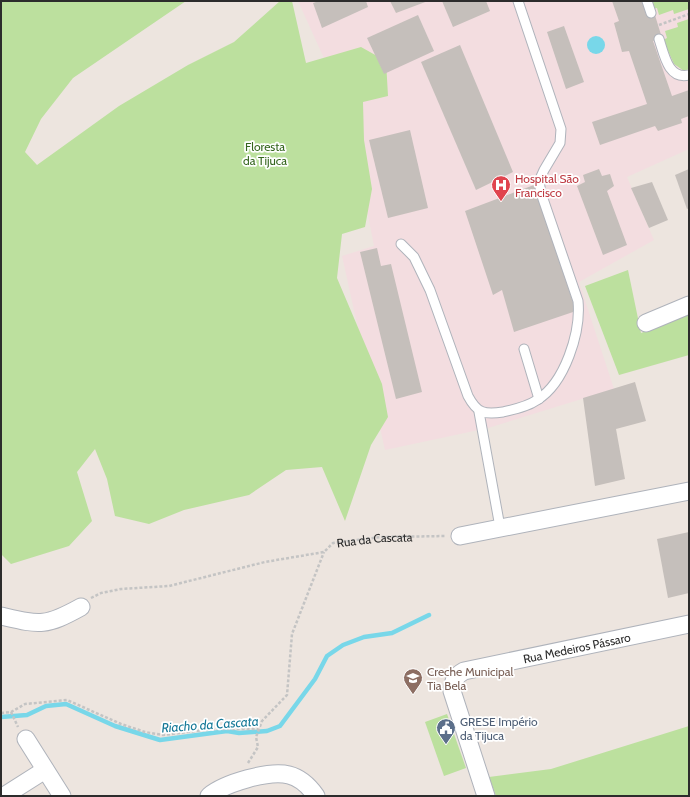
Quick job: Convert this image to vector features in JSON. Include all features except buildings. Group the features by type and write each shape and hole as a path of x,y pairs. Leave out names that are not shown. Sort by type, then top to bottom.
{"street":[{"path":"646,323 689,305"},
{"path":"460,536 689,491"},
{"path":"1,616 22,622 44,623 56,620 81,607"},
{"name":"Rua Medeiros Pássaro","path":"486,796 452,691 453,681 458,674 464,671 689,624"},
{"path":"26,739 62,796"},
{"path":"4,796 45,770"},
{"path":"209,796 225,786 272,774 288,775 316,796"}],"lane":[{"path":"401,244 414,257 430,290 468,396 474,407 480,412 491,414 523,407 539,400 553,384 573,348 579,315 578,301 541,193 539,181 560,143 561,129 518,1"},
{"path":"647,1 651,13"},
{"path":"659,39 669,67 676,74 683,77 689,75"},
{"path":"524,349 539,400"},
{"path":"480,412 500,527"}],"path":[{"path":"659,25 689,14"},
{"name":"Rua da Cascata","path":"81,607 89,598 101,593 121,589 169,586 265,562 324,552 333,543 407,536 460,536"},
{"path":"247,764 252,760 258,747 256,737 258,729 269,713 287,695 292,634 324,552"},
{"path":"1,713 11,712 25,704 67,700 121,724 145,732 163,735 212,729 258,729"},
{"path":"11,712 15,723"}],"shaded area":[{"name":"Hospital São Francisco","path":"298,1 689,1 689,149 627,177 654,240 579,282 614,389 488,428 385,450 342,256 374,246 347,109"}],"green space":[{"name":"Floresta da Tijuca","path":"1,1 186,1 73,78 41,119 25,152 37,165 119,106 188,65 234,42 280,1 292,1 306,63 361,47 386,61 388,96 363,102 364,140 372,189 365,227 342,234 337,278 382,384 388,417 371,445 345,521 322,467 286,470 249,495 184,510 149,524 115,516 107,479 95,449 77,472 92,521 69,546 11,564 1,554"},
{"path":"650,1 688,1 689,9 674,14 673,10 659,15 657,8 653,9"},
{"path":"689,19 689,69 684,71 674,64 663,40 667,38 665,31 678,27 677,23"},
{"path":"628,270 641,333 689,314 689,355 619,375 585,286"},
{"name":"GRESE Império da Tijuca","path":"447,714 466,768 444,776 425,722"},
{"path":"689,726 689,796 496,796 489,777 551,769"}],"water":[{"path":"596,36 602,39 605,45 602,51 596,54 590,51 587,45 590,39"}],"waterway":[{"name":"Riacho da Cascata","path":"1,717 27,715 46,706 66,704 115,726 160,740 227,731 239,733 267,731 280,726 315,679 327,656 343,645 364,637 392,633 429,615"}],"place":[{"name":"Hospital São Francisco","path":"501,202"},
{"name":"Creche Municipal Tia Bela","path":"413,695"},
{"name":"GRESE Império da Tijuca","path":"446,745"}]}
